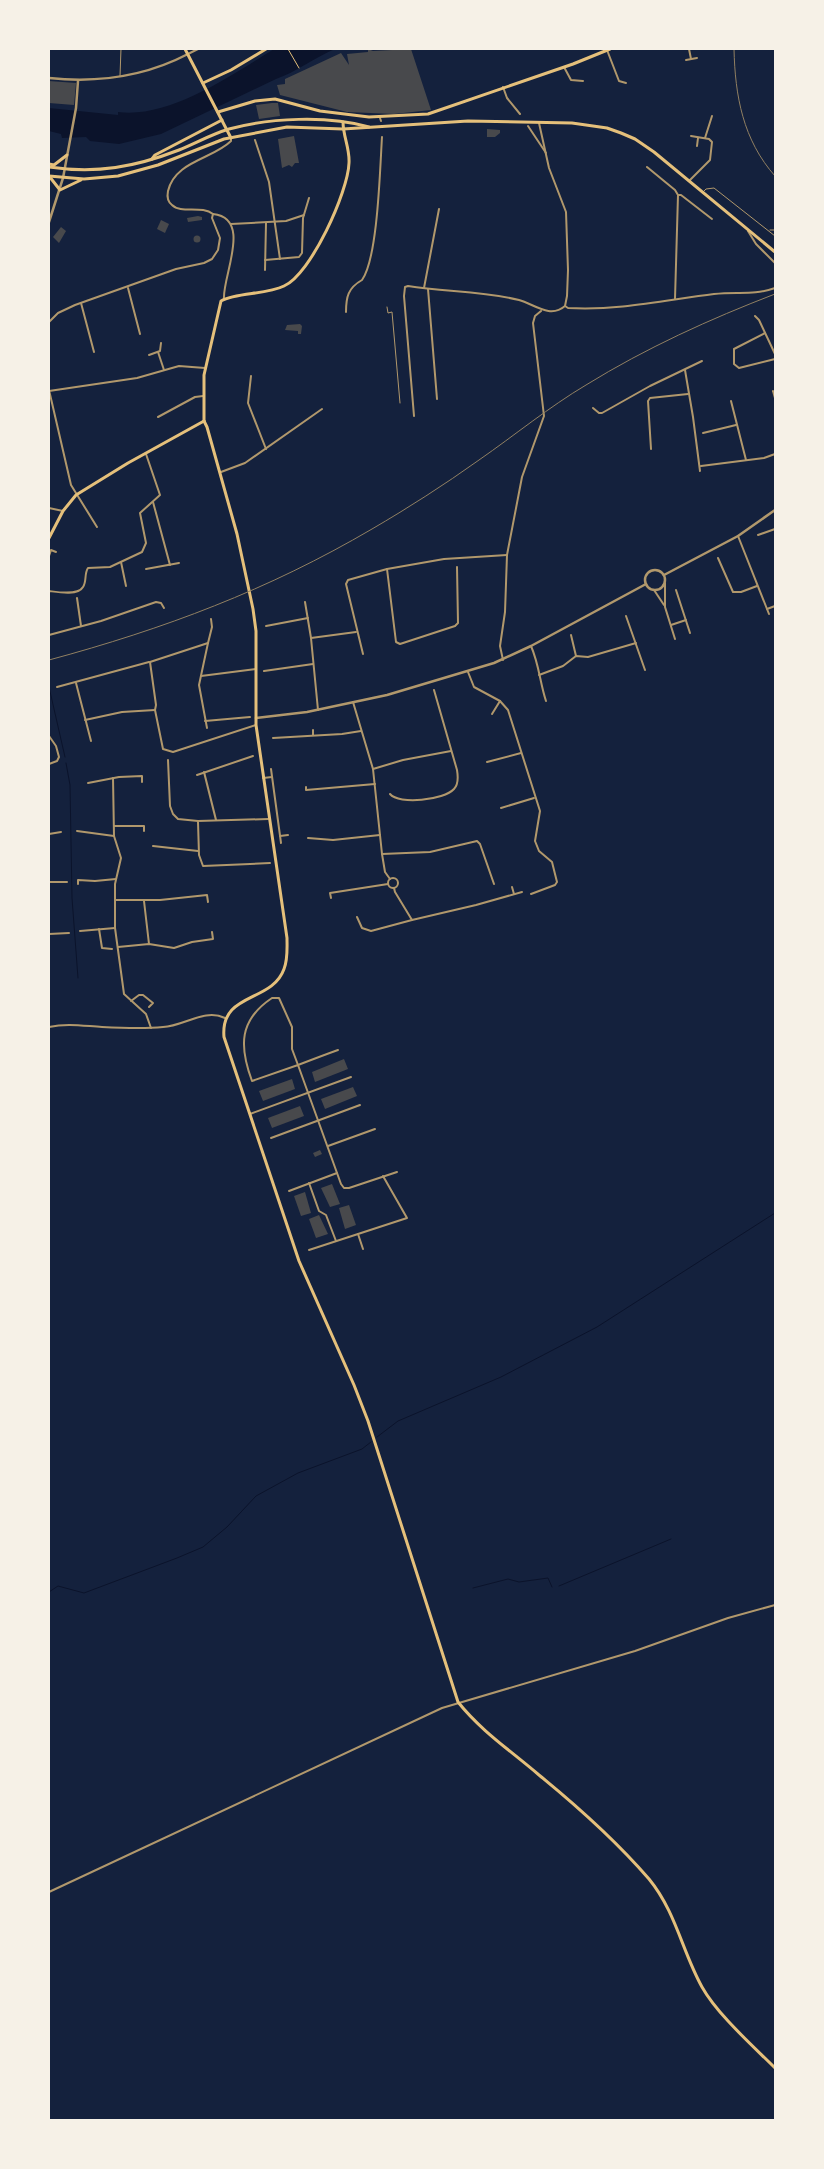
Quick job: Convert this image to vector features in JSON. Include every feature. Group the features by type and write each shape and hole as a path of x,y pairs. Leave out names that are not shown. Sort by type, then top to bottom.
{"main road":[{"path":"185,49 231,138"},
{"path":"204,84 266,49"},
{"path":"217,111 243,104 275,99 320,111 380,119 428,114 564,67 608,49"},
{"path":"152,160 155,155 222,120"},
{"path":"49,166 78,170 116,168 152,160 227,130 261,122 281,120 343,122 372,128"},
{"path":"49,176 60,190 70,184 84,180 136,172 231,138 287,128 372,128 468,120 585,125 621,133 636,139 775,252"},
{"path":"343,122 349,156 348,173 328,224 304,268 294,280 278,289 224,299 220,304 206,368 203,396 204,421 237,534 252,600 256,631 256,725 287,938 284,971 267,990 235,1006 225,1018 224,1037 299,1261 368,1421 458,1702 484,1730 572,1802 647,1878 670,1910 690,1965 703,1990 775,2068"},
{"path":"49,166 54,165 67,155"},
{"path":"49,176 84,180"},
{"path":"49,538 63,511 76,495 90,485 204,421"}],"street":[{"path":"120,77 121,49"},
{"path":"49,78 78,81 120,77 139,73 198,49"},
{"path":"608,49 619,81 626,83"},
{"path":"689,49 691,59"},
{"path":"686,60 697,58"},
{"path":"564,67 571,80 574,82 582,81"},
{"path":"49,222 63,178 76,109 78,81"},
{"path":"503,88 507,98 520,114"},
{"path":"705,138 712,116"},
{"path":"414,416 404,304 405,287 510,298 531,304 541,311 555,311 564,306 567,296 568,270 566,212 549,168 539,122"},
{"path":"528,126 546,154"},
{"path":"689,181 707,165 712,156 712,142 705,138 691,136"},
{"path":"346,312 349,290 353,285 362,280 368,264 379,192 382,137"},
{"path":"697,146 698,137"},
{"path":"224,299 234,238 230,224 224,217 203,210 172,206 167,196 168,189 176,176 206,155 227,145 231,138"},
{"path":"255,140 269,182 280,259"},
{"path":"646,168 675,190 678,195 675,299"},
{"path":"702,192 706,189 714,188 770,230 775,236"},
{"path":"678,195 681,195 712,219"},
{"path":"265,260 300,257 302,253 301,229 309,198"},
{"path":"424,288 439,209"},
{"path":"49,322 58,313 81,303 176,268 204,263 212,259 218,250 220,238 218,230 213,223 213,214"},
{"path":"230,224 274,222 304,215"},
{"path":"265,270 266,222"},
{"path":"747,230 756,244 775,264"},
{"path":"770,230 775,230"},
{"path":"128,287 140,334"},
{"path":"564,306 568,308 605,309 721,293 753,294 775,288"},
{"path":"428,289 437,399"},
{"path":"81,303 94,352"},
{"path":"388,307 388,313 392,312 400,403"},
{"path":"502,658 500,646 505,612 507,555 522,477 544,416 532,323 535,316 541,311"},
{"path":"755,316 759,320 775,354"},
{"path":"765,333 734,349 732,353 734,364 739,368 775,359"},
{"path":"150,355 161,349 161,343"},
{"path":"158,352 164,370"},
{"path":"594,408 599,413 602,413 650,386 702,361"},
{"path":"97,526 70,485 49,391 112,383 183,365 206,368"},
{"path":"685,370 700,471"},
{"path":"251,376 248,403 266,449"},
{"path":"773,391 775,398"},
{"path":"651,449 648,401 650,398 689,394"},
{"path":"158,416 195,397 203,396"},
{"path":"731,400 746,460"},
{"path":"219,472 238,466 266,449 322,409"},
{"path":"703,433 736,425"},
{"path":"49,592 62,593 80,590 84,586 88,568 110,567 138,555 145,548 146,543 140,513 143,508 158,498 160,491 146,454"},
{"path":"700,466 775,454"},
{"path":"153,502 170,565"},
{"path":"49,508 63,511"},
{"path":"664,575 738,536 775,510"},
{"path":"758,535 775,528"},
{"path":"738,536 756,586 769,614"},
{"path":"49,556 51,550 56,552"},
{"path":"363,654 346,584 348,580 357,576 444,560 507,555"},
{"path":"718,558 733,592 740,592 756,586"},
{"path":"121,562 126,586"},
{"path":"146,569 179,563"},
{"path":"387,570 393,628 396,642 400,644 455,626 458,623 457,567"},
{"path":"665,607 654,590 646,584 645,578 651,571 659,571 664,575 665,607 675,639"},
{"path":"654,590 660,589 665,583"},
{"path":"256,718 318,710 396,693 468,672 531,646 646,584"},
{"path":"676,590 690,633"},
{"path":"77,598 82,626"},
{"path":"49,635 156,602 161,603 164,608"},
{"path":"305,602 311,638 318,710"},
{"path":"767,610 775,606"},
{"path":"626,616 644,670"},
{"path":"207,728 199,692 200,676 212,627 211,618"},
{"path":"266,626 308,618"},
{"path":"670,625 686,620"},
{"path":"311,638 357,632"},
{"path":"571,635 576,656"},
{"path":"57,687 150,662 208,643"},
{"path":"540,675 563,666 576,656 587,658 636,643"},
{"path":"531,646 546,701"},
{"path":"150,662 155,710 162,746 166,751 169,752 256,725"},
{"path":"264,671 313,664"},
{"path":"200,676 256,669"},
{"path":"468,672 474,687 500,701 508,710 535,797 540,816 535,841 539,851 552,862 558,879 555,885 531,894"},
{"path":"76,683 91,741"},
{"path":"390,794 396,798 419,800 438,796 453,790 457,783 458,775 434,690"},
{"path":"492,714 500,701"},
{"path":"353,702 373,769 382,854 385,872 390,880"},
{"path":"86,720 122,712 155,710"},
{"path":"205,721 250,717"},
{"path":"313,730 313,735"},
{"path":"284,731 284,736"},
{"path":"273,738 362,731"},
{"path":"49,736 56,746 59,757 57,761 49,764"},
{"path":"373,769 402,760 451,751"},
{"path":"487,762 521,753"},
{"path":"197,775 253,756"},
{"path":"168,760 170,806 173,814 182,820 269,819"},
{"path":"272,769 281,843"},
{"path":"204,772 216,820"},
{"path":"88,783 113,778 142,776 142,782"},
{"path":"263,778 272,777"},
{"path":"95,778 95,783"},
{"path":"113,778 114,836 121,858 116,879 116,928 124,994 146,1014 151,1028"},
{"path":"306,787 306,790 310,790 375,784"},
{"path":"501,808 535,797"},
{"path":"198,821 200,862 206,868 270,863"},
{"path":"114,826 144,826 144,831"},
{"path":"77,830 114,836"},
{"path":"49,834 61,832"},
{"path":"280,836 288,835"},
{"path":"308,838 321,842 380,835"},
{"path":"382,854 430,852 474,841 480,844 494,884"},
{"path":"153,846 199,851"},
{"path":"482,870 488,868"},
{"path":"390,880 393,878 397,881 397,886 394,888"},
{"path":"78,884 78,880 116,879"},
{"path":"388,884 390,880"},
{"path":"49,882 66,882"},
{"path":"331,898 330,893 388,884 394,888 412,920"},
{"path":"512,887 514,894"},
{"path":"357,917 362,928 368,931 476,906 522,892"},
{"path":"115,900 144,901 207,895 208,902"},
{"path":"144,901 148,944"},
{"path":"80,931 116,928"},
{"path":"100,930 102,948 104,950 112,949"},
{"path":"49,934 69,932"},
{"path":"118,947 148,944 174,948 196,941 213,939 212,932"},
{"path":"131,1002 143,995 153,1002 149,1007"},
{"path":"338,1050 298,1065 252,1081 244,1056 246,1030 256,1010 276,997 281,1000 292,1027 292,1048 298,1065 318,1121 328,1146 341,1184 344,1188 349,1188 397,1172"},
{"path":"49,1027 67,1024 115,1028 151,1028 178,1025 209,1014 218,1014 225,1018"},
{"path":"250,1114 351,1077"},
{"path":"272,1138 360,1105"},
{"path":"328,1146 375,1129"},
{"path":"289,1191 337,1173"},
{"path":"309,1250 407,1218 383,1176"},
{"path":"309,1183 319,1211 326,1215 336,1241"},
{"path":"358,1234 363,1249"},
{"path":"49,1892 442,1708 635,1651 728,1618 775,1605"}],"path":[{"path":"288,49 299,68"}],"water":[{"path":"274,49 335,49 291,73 161,134 119,144 90,141 86,137 62,138 61,134 49,131 49,108 118,115 118,112 158,109 199,93"}],"building":[{"path":"368,49 373,51 411,49 431,110 394,114 347,112 280,95 277,85 285,84 285,79 341,53 349,65 347,54 368,52"},
{"path":"49,81 76,83 74,105 49,103"},
{"path":"278,103 280,116 259,119 256,105"},
{"path":"487,129 500,130 500,133 495,137 487,137"},
{"path":"294,136 299,163 295,163 292,167 289,165 282,168 278,139"},
{"path":"202,217 202,220 188,222 187,218"},
{"path":"161,220 169,224 165,233 157,229"},
{"path":"61,227 66,231 59,243 53,237"},
{"path":"197,235 201,239 197,243 193,239"},
{"path":"300,324 302,326 301,334 298,334 298,331 285,330 287,325"},
{"path":"344,1059 348,1069 315,1082 312,1072"},
{"path":"292,1079 295,1089 263,1101 259,1091"},
{"path":"353,1087 357,1096 325,1109 321,1099"},
{"path":"300,1106 304,1116 272,1128 268,1118"},
{"path":"320,1150 322,1154 315,1157 313,1153"},
{"path":"332,1184 340,1204 330,1207 321,1188"},
{"path":"305,1192 311,1213 301,1216 294,1196"},
{"path":"349,1205 356,1225 345,1229 339,1208"},
{"path":"319,1215 328,1234 316,1238 309,1219"}],"waterway":[{"path":"49,687 65,757"},
{"path":"66,763 70,785 72,898 78,978"},
{"path":"377,1437 398,1421 501,1377 597,1327 775,1213"},
{"path":"49,1592 58,1586 84,1593 203,1547 227,1527 256,1496 298,1473 362,1449 371,1442"},
{"path":"559,1586 671,1539"},
{"path":"473,1588 508,1579 519,1582 548,1578 552,1587"}],"railway":[{"path":"734,49 736,84 743,117 755,148 775,176"},
{"path":"49,660 174,621 215,606 294,571 333,551 412,505 466,469 559,402 609,371 679,335 775,294"}]}
